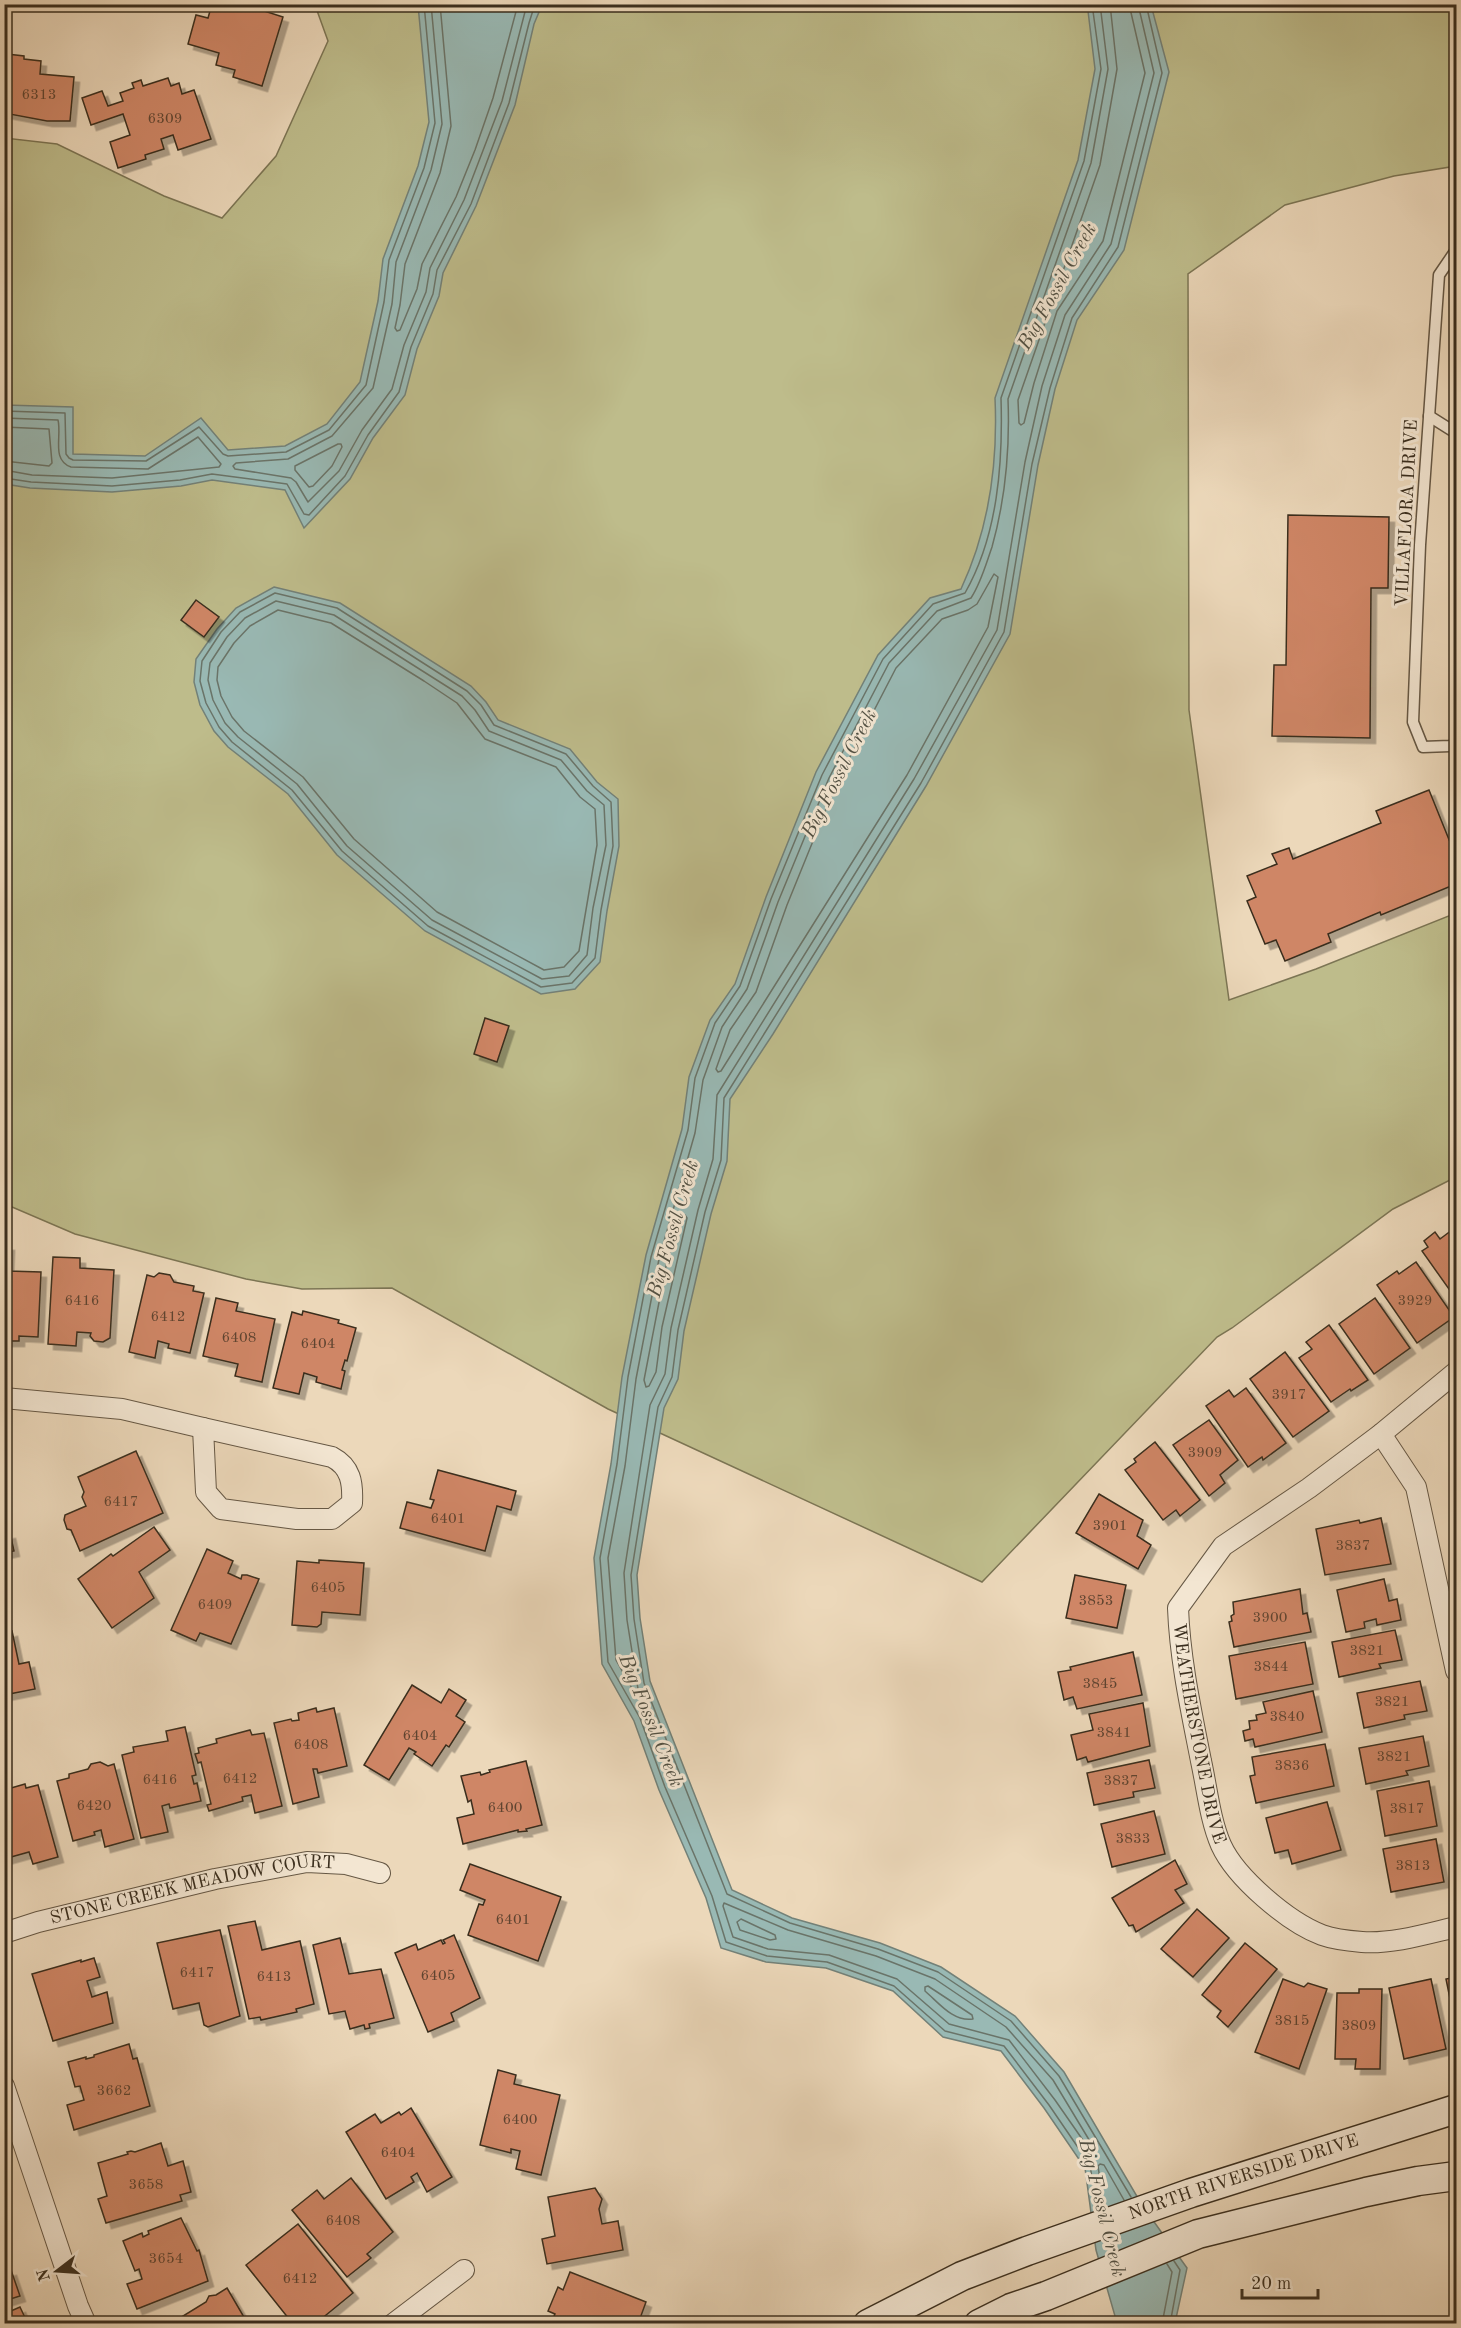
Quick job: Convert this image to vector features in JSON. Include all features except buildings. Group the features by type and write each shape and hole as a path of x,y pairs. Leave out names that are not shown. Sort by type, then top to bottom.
{"main road":[{"name":"NORTH RIVERSIDE DRIVE","path":"868,2324 962,2276 1027,2252 1191,2193 1456,2109"},
{"path":"979,2324 1011,2308 1198,2234 1366,2192 1456,2176"}],"street":[{"name":"WEATHERSTONE DRIVE","path":"1456,1372 1381,1434 1309,1488 1223,1546 1178,1608 1180,1647 1209,1800 1221,1844 1232,1863 1245,1878 1287,1916 1322,1935 1363,1942 1407,1938 1456,1927"},
{"path":"4,1398 122,1409 332,1457 341,1462 348,1471 352,1483 352,1503 332,1519 297,1519 221,1509 206,1492 203,1428"},
{"path":"1381,1434 1416,1487 1456,1671"},
{"name":"STONE CREEK MEADOW COURT","path":"4,1933 38,1922 215,1879 307,1862 346,1864 380,1873"},
{"path":"4,2086 86,2324"},
{"path":"393,2324 464,2270"}],"lane":[{"name":"VILLAFLORA DRIVE","path":"1456,250 1438,275 1420,545 1413,722 1423,747 1450,746 1456,743"},
{"path":"1429,416 1456,433"}],"shaded area":[{"path":"315,5 1456,5 1456,166 1394,176 1285,205 1188,274 1189,710 1229,1000 1316,969 1456,913 1456,1177 1393,1209 1217,1337 982,1582 608,1409 392,1288 302,1289 246,1279 75,1234 5,1204 5,138 57,144 164,196 222,218 276,156 328,41"}],"water":[{"path":"418,5 542,5 534,24 515,105 476,206 443,273 439,296 417,349 405,395 373,438 350,479 304,528 285,490 212,480 181,486 112,492 30,488 5,484 5,405 73,407 73,454 145,456 201,418 228,450 285,446 327,424 360,382 378,301 383,259 418,166 429,122"},
{"name":"Big Fossil Creek","path":"1086,5 1151,5 1169,72 1124,250 1077,320 1055,389 1038,465 1010,634 926,786 773,1034 730,1099 727,1161 711,1214 684,1331 678,1379 664,1408 637,1575 640,1618 650,1681 732,1890 792,1918 880,1943 941,1967 1015,2016 1064,2072 1142,2205 1187,2268 1175,2323 1117,2323 1096,2250 1085,2168 1001,2051 943,2037 893,1991 826,1968 766,1962 721,1948 706,1898 659,1790 634,1721 602,1664 594,1558 611,1464 622,1377 646,1255 682,1129 689,1077 710,1020 735,984 766,897 816,772 878,655 930,598 961,589 979,543 993,472 995,398 1078,160 1095,69"},
{"path":"274,587 340,603 471,686 498,720 570,749 597,782 618,799 619,846 600,962 575,989 541,994 425,931 337,855 288,794 228,747 214,731 200,705 194,682 196,659 217,629 236,608"}]}
